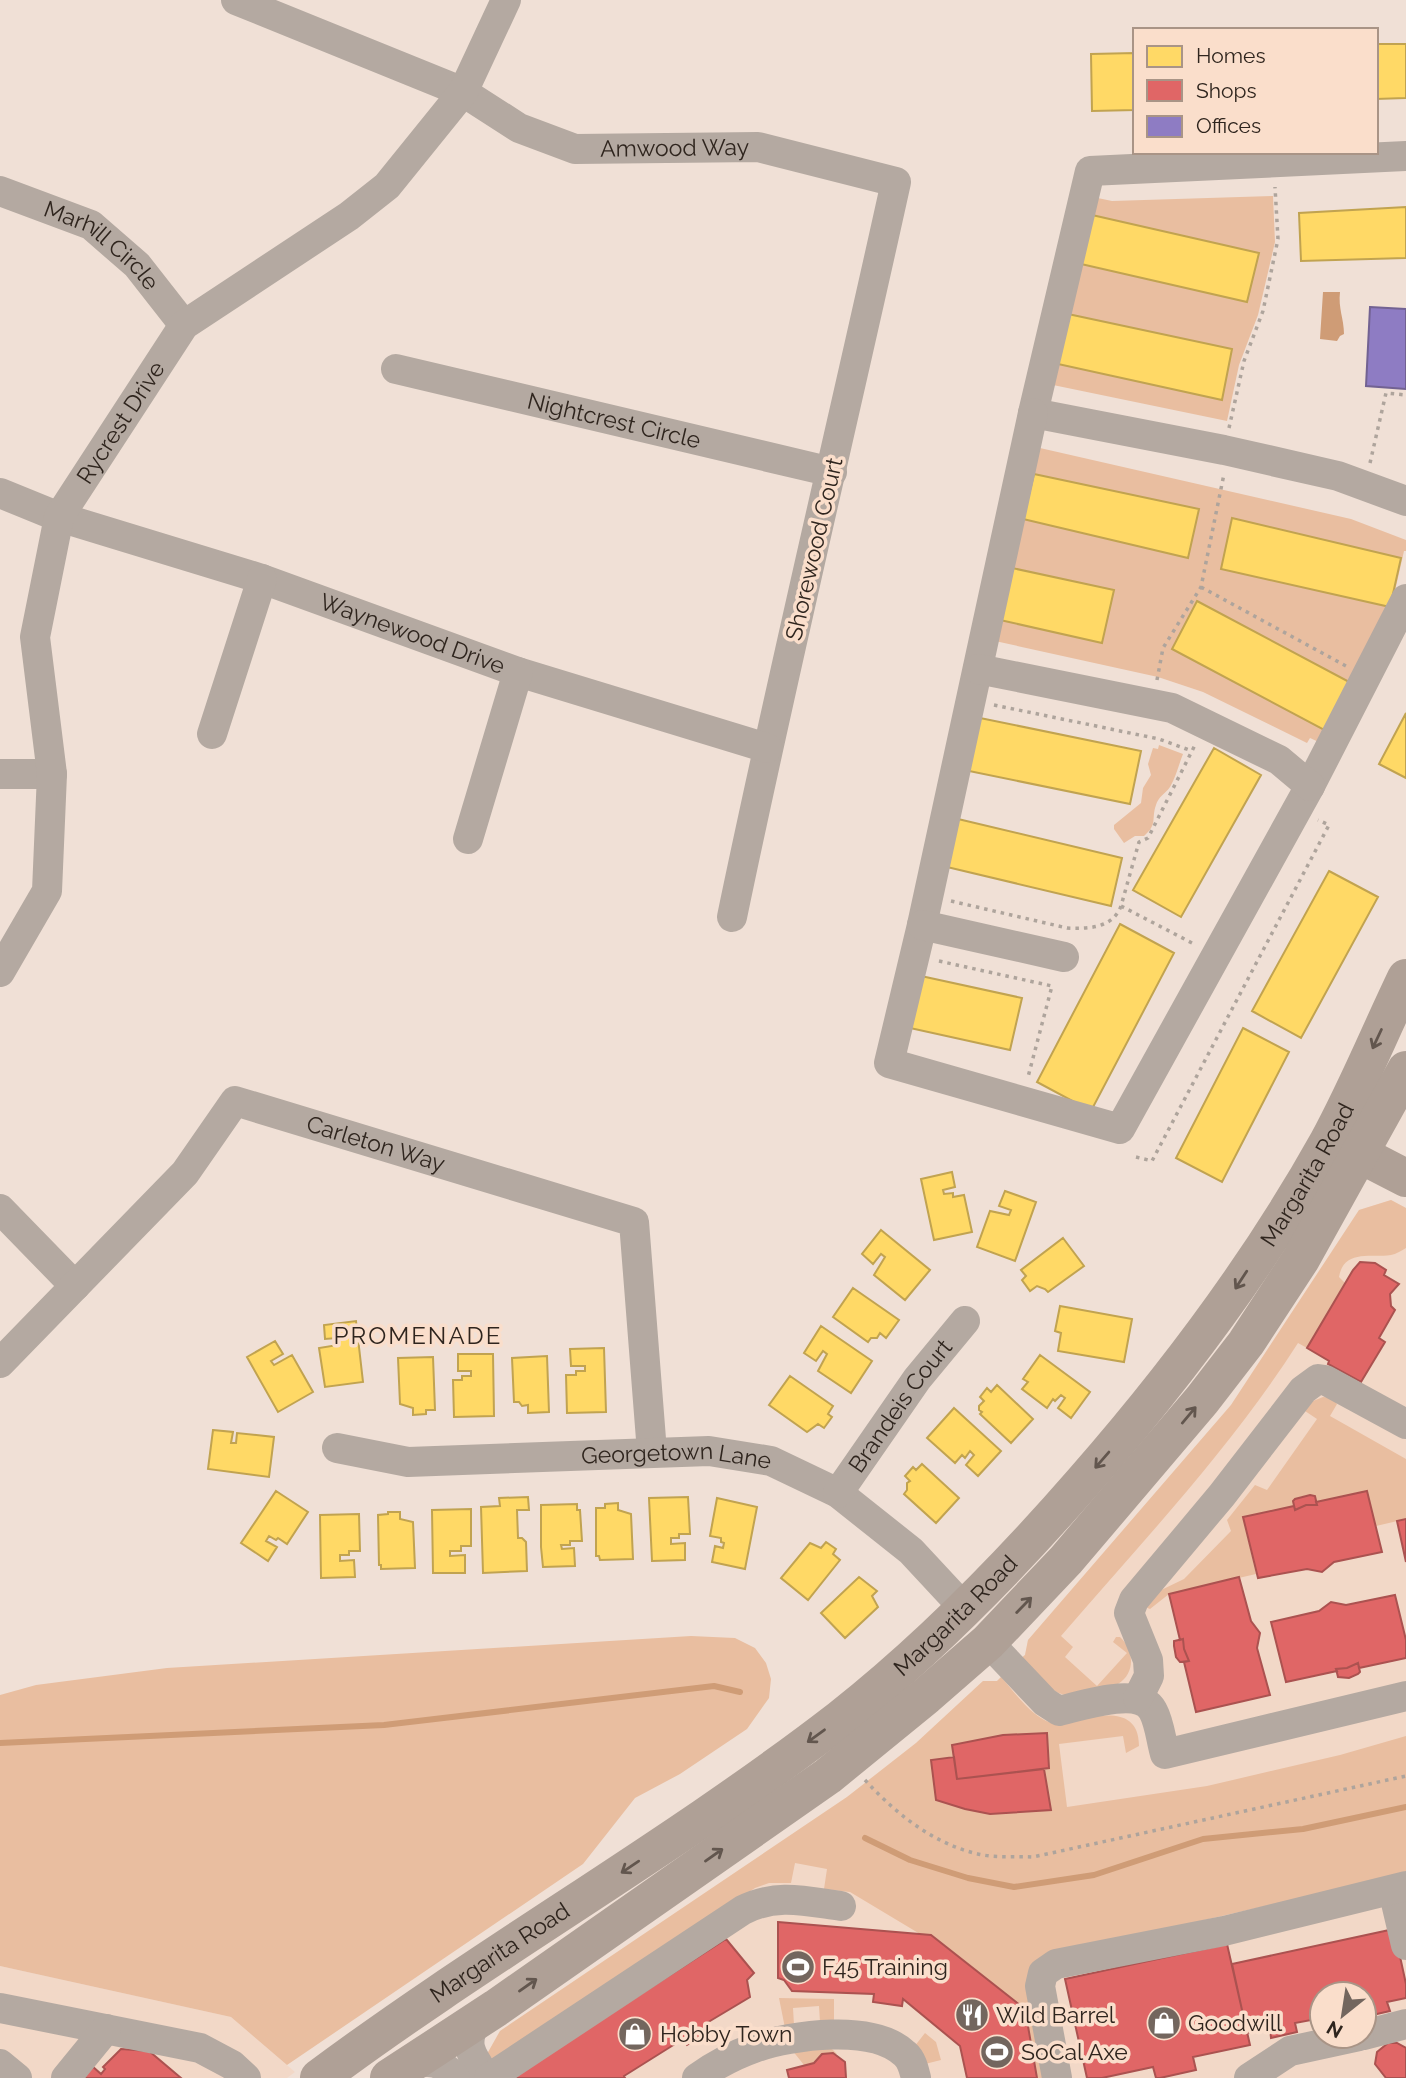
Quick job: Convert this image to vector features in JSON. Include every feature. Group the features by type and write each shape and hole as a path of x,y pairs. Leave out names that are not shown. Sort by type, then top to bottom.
{"main road":[{"name":"Margarita Road","path":"400,2071 828,1776 988,1642 1074,1551 1193,1410 1238,1352 1301,1259 1363,1134 1406,978"},
{"name":"Margarita Road","path":"319,2078 483,1964 664,1844 839,1719 892,1675 1018,1556 1116,1444 1171,1377 1230,1297 1363,1134 1406,1070"},
{"path":"1363,1134 1406,1178"},
{"path":"752,1829 772,1798 835,1753 888,1709 951,1650 964,1634 969,1621 964,1608"}],"street":[{"name":"Amwood Way","path":"236,0 463,92 519,128 575,149 758,146 896,182"},
{"name":"Rycrest Drive","path":"0,972 47,891 52,774 35,637 59,517 184,325 349,216 387,186 463,92 506,0"},
{"path":"1406,156 1090,171 1033,413 929,895 889,1063 1120,1129 1304,798 1406,599"},
{"name":"Shorewood Court","path":"732,917 767,748 896,182"},
{"name":"Marhill Circle","path":"0,191 91,225 137,265 184,325"},
{"name":"Nightcrest Circle","path":"397,369 832,472"},
{"path":"1033,413 1226,451 1338,477 1406,501"},
{"name":"Waynewood Drive","path":"0,493 59,517 262,579 518,672 767,748"},
{"path":"212,734 262,579"},
{"path":"978,669 1172,708 1279,761 1304,798"},
{"path":"468,839 518,672"},
{"path":"0,774 52,774"},
{"path":"922,925 1064,957"},
{"name":"Carleton Way","path":"0,1363 185,1173 235,1101 635,1222 652,1452"},
{"path":"0,1209 75,1286"},
{"name":"Brandeis Court","path":"838,1493 917,1379 965,1321"},
{"path":"1138,1698 1149,1676 1144,1648 1129,1613 1134,1600 1222,1495 1303,1390 1318,1379 1325,1381 1406,1424"},
{"name":"Georgetown Lane","path":"337,1448 408,1462 709,1451 771,1461 838,1493 911,1551 964,1608"},
{"path":"988,1642 1045,1702 1059,1711 1127,1697 1138,1698 1153,1711 1165,1754 1406,1696"},
{"path":"1057,2078 1040,1986 1043,1973 1056,1964 1224,1931 1400,1888 1406,1945"},
{"path":"478,2019 471,2029 470,2048 488,2078 760,1901 782,1898 841,1906"},
{"path":"0,2008 200,2048 232,2065 246,2078"},
{"path":"1378,2031 1406,2024"},
{"path":"66,2078 106,2029"},
{"path":"697,2078 734,2056 781,2040 843,2035 866,2036 894,2046 906,2054 916,2078"},
{"path":"1249,2078 1290,2051 1308,2047"},
{"path":"400,2071 428,2060 439,2062 455,2078"},
{"path":"0,2064 18,2078"}],"path":[{"path":"1153,704 1163,648 1201,587 1244,361 1263,311 1278,239 1273,163"},
{"path":"1365,486 1386,393 1406,395"},
{"path":"1201,587 1366,677"},
{"path":"971,700 1159,739 1192,751"},
{"path":"929,895 1067,928 1085,929 1110,922 1118,916 1139,842 1148,838 1205,724"},
{"path":"1136,1157 1152,1161 1329,825 1304,798"},
{"path":"1121,906 1216,955"},
{"path":"915,956 1052,986 1028,1077"},
{"path":"864,1778 894,1810 924,1832 954,1847 986,1856 1033,1857 1406,1776"}],"shaded area":[{"path":"1273,196 1275,242 1258,315 1239,365 1227,421 1053,385 1093,197 1112,201"},
{"path":"1323,292 1340,292 1344,334 1337,341 1320,339"},
{"path":"1040,448 1351,519 1406,540 1406,551 1390,613 1323,744 1310,738 1307,743 1203,692 1158,677 995,641"},
{"path":"1159,745 1183,754 1170,787 1157,802 1153,825 1144,836 1135,836 1124,843 1114,825 1141,803 1143,788 1151,775 1148,764 1153,748 1158,749"},
{"path":"1391,1200 1406,1208 1406,2078 457,2078 487,2054 500,2031 847,1797 916,1743 983,1681 997,1681 1025,1655 1028,1640 1231,1405 1359,1210"},
{"path":"1391,1200 1406,1208 1406,1248 1391,1255 1359,1257 1346,1262 1339,1277 1345,1283 1307,1348 1298,1343 1215,1457 1061,1636 1073,1647 1065,1657 1097,1686 1127,1653 1113,1642 1116,1637 1120,1637 1130,1655 1128,1674 1113,1686 1069,1696 1048,1687 1020,1659 1025,1655 1028,1640 1231,1405 1359,1210"},
{"path":"1323,1397 1333,1398 1337,1404 1330,1416 1406,1459 1406,1519 1376,1526 1366,1491 1316,1502 1310,1495 1299,1497 1293,1501 1294,1506 1243,1518 1256,1574 1169,1594 1150,1609 1145,1607 1155,1593 1184,1579 1231,1531 1227,1520 1255,1485 1267,1490 1317,1419 1305,1411 1313,1401"},
{"path":"691,1636 735,1638 755,1648 766,1663 771,1679 769,1698 747,1729 680,1774 635,1798 583,1864 287,2065 231,2017 0,1966 0,1695 36,1685 167,1668"},
{"path":"1001,1677 1026,1706 1049,1722 1058,1725 1095,1717 1120,1717 1130,1722 1137,1731 1139,1746 1126,1753 1123,1736 1059,1744 1067,1807 1207,1786 1340,1755 1406,1736 1406,1874 1046,1954 1046,2078 1037,2078 1033,2059 966,2073 960,2046 985,2041 1008,1996 931,1935 920,1934 850,1892 824,1889 827,1869 795,1863 791,1883 769,1883 755,1888 494,2060 487,2054 500,2031 847,1797 916,1743 983,1681 997,1681"},
{"path":"0,1966 231,2017 295,2072 287,2078 0,2078"},
{"path":"779,1998 834,1999 834,2021 820,2022 819,2006 793,2008 794,2025 785,2028"},
{"path":"925,2033 936,2042 941,2060 925,2064 914,2047"},
{"path":"828,2045 837,2054 825,2053 814,2063 804,2065 792,2050"}],"building: Homes":[{"path":"1378,44 1406,44 1406,98 1378,99"},
{"path":"1133,53 1133,110 1092,111 1091,54"},
{"path":"1406,207 1406,258 1301,261 1299,213"},
{"path":"1092,215 1259,253 1247,302 1081,264"},
{"path":"1068,314 1232,349 1222,400 1058,364"},
{"path":"1034,474 1199,509 1188,558 1023,519"},
{"path":"1232,518 1401,558 1390,607 1221,569"},
{"path":"1012,568 1114,590 1102,643 1000,620"},
{"path":"1197,601 1353,684 1328,732 1172,649"},
{"path":"1406,713 1406,778 1379,764"},
{"path":"980,718 1141,751 1130,804 969,771"},
{"path":"1214,748 1261,775 1181,917 1133,890"},
{"path":"958,819 1122,858 1111,906 947,867"},
{"path":"1329,871 1378,897 1301,1038 1252,1011"},
{"path":"1120,924 1174,953 1091,1111 1037,1082"},
{"path":"921,976 1022,998 1010,1050 910,1028"},
{"path":"1243,1028 1289,1052 1222,1182 1176,1158"},
{"path":"952,1172 955,1187 943,1190 944,1194 953,1193 953,1197 964,1195 972,1232 934,1240 921,1179"},
{"path":"1005,1191 1036,1202 1015,1261 977,1247 990,1211 1009,1215 1011,1210 999,1206"},
{"path":"881,1230 930,1270 905,1300 874,1275 885,1257 881,1254 873,1264 862,1254"},
{"path":"1063,1238 1084,1266 1048,1292 1037,1286 1030,1291 1022,1280 1026,1276 1021,1270"},
{"path":"853,1288 899,1320 886,1338 880,1333 877,1338 871,1338 868,1342 833,1317"},
{"path":"1060,1306 1132,1319 1124,1362 1058,1351 1061,1333 1055,1331"},
{"path":"356,1321 363,1382 325,1387 319,1348 338,1345 337,1338 325,1339 324,1325"},
{"path":"821,1326 872,1361 851,1393 818,1371 827,1354 823,1351 816,1361 804,1353"},
{"path":"275,1341 283,1354 271,1361 274,1365 292,1355 313,1392 278,1412 247,1357"},
{"path":"604,1348 606,1412 567,1413 566,1375 585,1371 585,1366 571,1366 570,1349"},
{"path":"458,1354 493,1354 494,1416 454,1417 453,1380 471,1376 471,1371 458,1371"},
{"path":"1040,1355 1090,1392 1071,1418 1058,1408 1065,1398 1061,1395 1055,1401 1053,1399 1047,1408 1022,1389 1028,1382 1023,1379"},
{"path":"547,1356 549,1412 528,1413 528,1405 522,1406 519,1402 514,1402 512,1358"},
{"path":"433,1357 435,1410 413,1415 413,1408 400,1404 398,1358"},
{"path":"790,1376 833,1406 828,1414 832,1417 824,1428 818,1424 807,1432 769,1405"},
{"path":"997,1385 1033,1419 1011,1443 979,1410 984,1401 980,1397 987,1388 991,1392"},
{"path":"954,1408 1001,1451 978,1476 966,1465 974,1455 970,1451 965,1458 962,1455 955,1463 927,1438"},
{"path":"213,1430 233,1432 231,1443 236,1443 237,1433 274,1437 269,1477 208,1469"},
{"path":"922,1464 959,1498 936,1523 904,1494 910,1481 905,1476 913,1467 916,1470"},
{"path":"276,1491 308,1512 287,1544 269,1536 266,1541 277,1547 268,1561 241,1543"},
{"path":"528,1497 529,1510 517,1510 518,1538 526,1542 527,1571 483,1573 481,1507 500,1506 499,1498"},
{"path":"688,1497 690,1534 679,1534 679,1538 671,1538 671,1544 685,1543 685,1560 652,1561 649,1498"},
{"path":"717,1498 757,1507 745,1569 712,1562 715,1546 723,1548 724,1543 721,1538 710,1536"},
{"path":"618,1503 618,1510 631,1514 633,1559 600,1560 599,1556 596,1556 596,1508"},
{"path":"577,1504 577,1510 580,1510 582,1541 570,1541 570,1545 561,1545 562,1549 574,1548 575,1566 543,1567 541,1505"},
{"path":"471,1509 471,1546 461,1546 461,1551 450,1551 450,1556 465,1555 465,1573 433,1573 432,1510"},
{"path":"400,1512 400,1519 413,1522 415,1568 381,1569 379,1565 378,1515"},
{"path":"359,1514 360,1551 349,1551 349,1555 340,1555 340,1561 354,1560 355,1577 321,1578 320,1515"},
{"path":"826,1542 836,1549 833,1554 840,1560 808,1600 781,1578 810,1543 821,1548"},
{"path":"859,1577 877,1591 872,1596 878,1607 845,1638 821,1613"}],"building: Shops":[{"path":"1360,1262 1375,1263 1386,1270 1384,1275 1399,1284 1390,1294 1391,1306 1395,1310 1379,1338 1385,1342 1361,1382 1328,1364 1329,1361 1307,1348"},
{"path":"1367,1491 1382,1552 1334,1562 1322,1572 1307,1569 1258,1578 1243,1517 1294,1506 1295,1510 1306,1505 1317,1505 1316,1502"},
{"path":"1315,1496 1317,1505 1306,1505 1295,1510 1295,1499"},
{"path":"1406,1519 1406,1562 1397,1521"},
{"path":"1239,1577 1251,1621 1260,1633 1257,1648 1270,1695 1196,1712 1184,1662 1189,1661 1183,1639 1180,1640 1169,1594"},
{"path":"1395,1595 1406,1640 1406,1658 1359,1668 1358,1663 1336,1669 1337,1671 1286,1682 1271,1622 1319,1611 1331,1602 1346,1605"},
{"path":"1183,1639 1189,1661 1180,1662 1176,1657 1174,1641"},
{"path":"1358,1663 1358,1674 1349,1678 1338,1677 1336,1669"},
{"path":"1047,1733 1049,1768 957,1779 952,1745 1003,1735"},
{"path":"954,1757 957,1779 1044,1769 1051,1810 990,1814 936,1800 931,1760"},
{"path":"778,1922 931,1935 1025,2009 1037,2078 967,2078 960,2046 903,1999 902,2006 873,2002 874,1994 792,1991 784,1980 778,1978"},
{"path":"1394,1929 1406,1984 1406,1998 1387,2002 1390,2011 1378,2014 1378,1980 1308,1980 1308,2021 1295,2023 1297,2032 1271,2038 1270,2028 1247,2033 1232,1964"},
{"path":"726,1939 754,1973 747,1980 750,1997 705,2024 709,2031 687,2045 683,2039 624,2076 625,2078 510,2078"},
{"path":"1227,1944 1250,2045 1193,2057 1196,2070 1160,2078 1156,2078 1153,2067 1102,2078 1087,2078 1065,1979"},
{"path":"1388,2043 1397,2043 1406,2048 1406,2078 1386,2078 1375,2064 1377,2052"},
{"path":"121,2049 149,2051 181,2078 83,2078 92,2066 101,2074 105,2069 103,2067"},
{"path":"833,2053 845,2062 846,2078 789,2078 787,2070 814,2063 822,2054"}],"building: Offices":[{"path":"1370,307 1406,309 1406,389 1366,386"}],"waterway":[{"path":"0,1743 384,1725 714,1686 740,1692"},
{"path":"865,1838 910,1860 968,1878 1014,1887 1094,1875 1203,1839 1303,1829 1406,1807"}],"place":[{"name":"F45 Training","path":"798,1967"},
{"name":"Wild Barrel","path":"972,2015"},
{"name":"Goodwill","path":"1164,2023"},
{"name":"Hobby Town","path":"635,2034"},
{"name":"SoCal Axe","path":"997,2052"}],"district":[{"name":"PROMENADE","path":"418,1336"}]}
